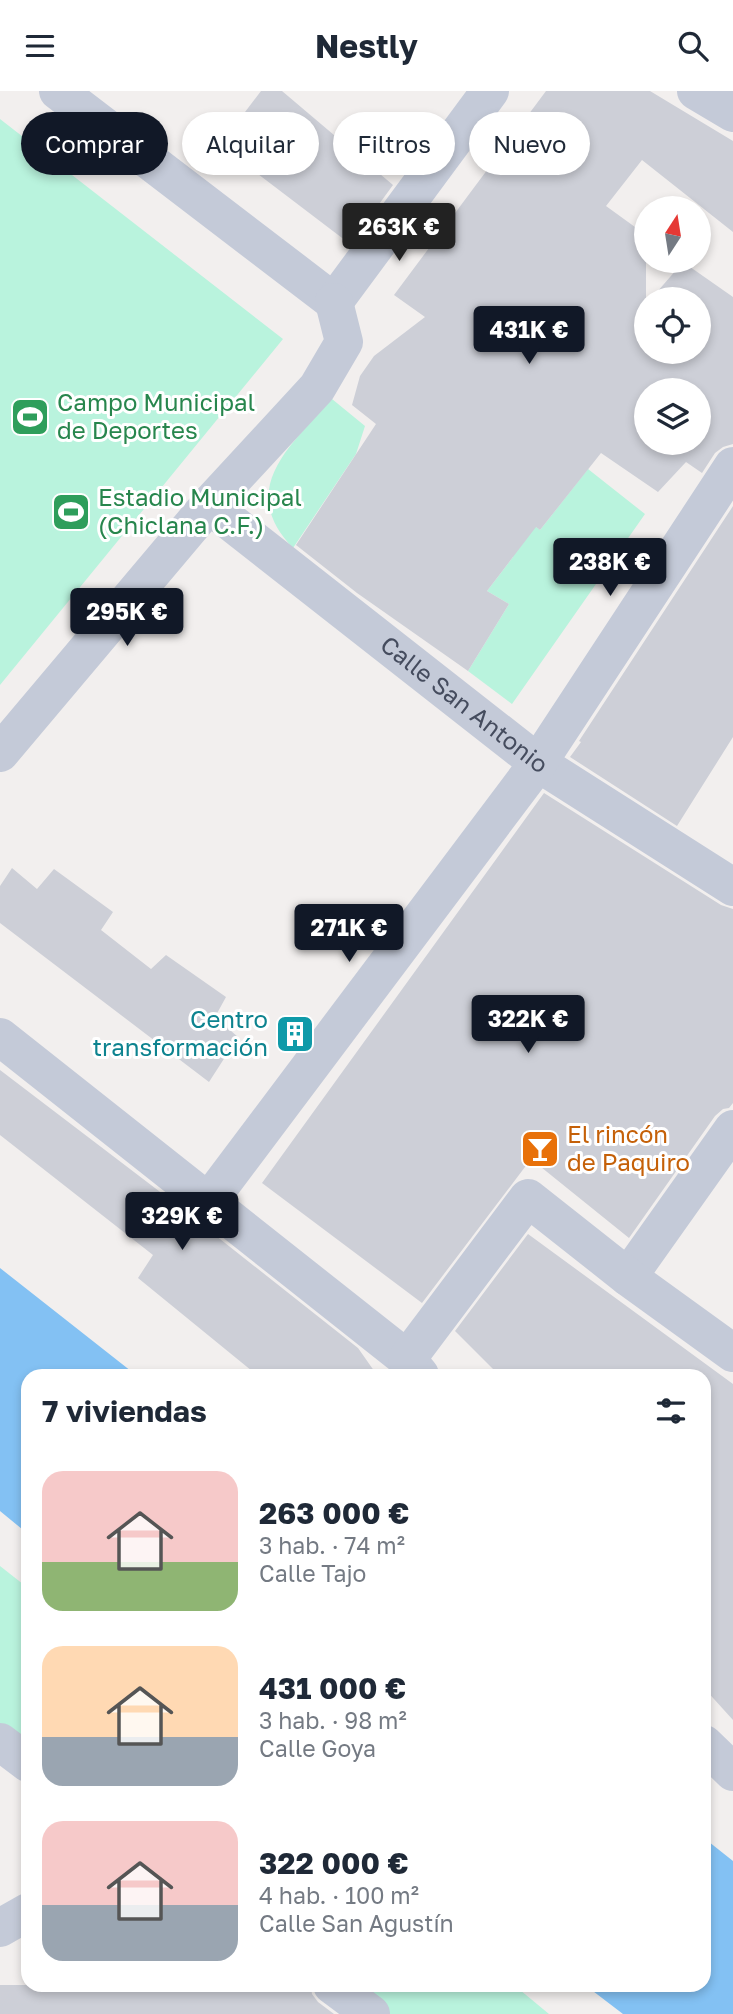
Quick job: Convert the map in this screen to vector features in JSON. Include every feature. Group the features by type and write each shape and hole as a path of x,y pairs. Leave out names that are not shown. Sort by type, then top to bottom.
{"street":[{"path":"0,753 209,505 317,388 344,342 334,302 58,91"},
{"path":"334,302 491,91"},
{"path":"696,91 733,113"},
{"path":"209,1201 537,763 733,466"},
{"name":"Calle San Antonio","path":"209,505 537,763 733,887"},
{"path":"0,1037 209,1201 413,1367 528,1198 628,1277 733,1353"},
{"path":"628,1277 733,1129"},
{"path":"0,1742 21,1758"},
{"path":"711,1751 733,1772"},
{"path":"711,1775 733,1795"},
{"path":"0,1928 21,1916"},
{"path":"341,1992 371,2014"}],"green space":[{"name":"Estadio Municipal (Chiclana C.F.)","path":"0,119 21,135 21,175 72,175 283,339 0,685"},
{"path":"332,399 365,426 356,454 293,548 277,527 269,506 269,487 287,451"},
{"path":"588,469 645,514 512,704 468,671 509,604 487,591 513,557 483,486 540,530"},
{"path":"0,1566 21,1582 21,1757 0,1742"},
{"path":"341,1992 522,1992 549,2014 371,2014"}],"water":[{"path":"0,1268 128,1369 21,1369 21,1528 0,1511"},
{"path":"711,1844 733,1861 733,2014 623,2014 594,1992 711,1992"}],"building":[{"path":"261,91 282,91 307,112 245,112"},
{"path":"546,91 650,91 733,141 733,232 711,215 711,196 688,196 642,160 606,206 634,226 634,273 646,273 646,287 634,287 634,364 711,364 711,287 661,287 673,273 699,273 733,297 733,444 715,453 702,473 686,462 658,492 601,453 540,530 536,527 487,591 509,604 468,671 357,593 296,545 376,424 352,405 360,376 374,356 425,317 394,295 483,175 590,175 590,112 530,112"},
{"path":"319,122 333,134 333,175 381,175 393,185 350,244 259,175 319,175"},
{"path":"733,506 733,737 677,826 570,757"},
{"path":"544,793 721,905 733,909 733,1103 715,1116 629,1238 531,1159 422,1303 262,1183"},
{"path":"12,868 37,889 54,869 113,912 101,930 151,969 166,955 226,997 215,1017 238,1037 209,1082 0,923 0,886"},
{"path":"0,1070 358,1348 373,1369 250,1369 138,1278 153,1255 0,1135"},
{"path":"528,1234 733,1384 733,1720 711,1696 711,1369 493,1369 455,1331"},
{"path":"0,1985 21,1985 21,1992 312,1992 318,2002 334,2014 0,2014"}],"place":[{"name":"Campo Municipal de Deportes","path":"30,417"},
{"name":"Estadio Municipal (Chiclana C.F.)","path":"71,512"},
{"name":"Centro transformación","path":"295,1034"},
{"name":"El rincón de Paquiro","path":"540,1149"}]}
